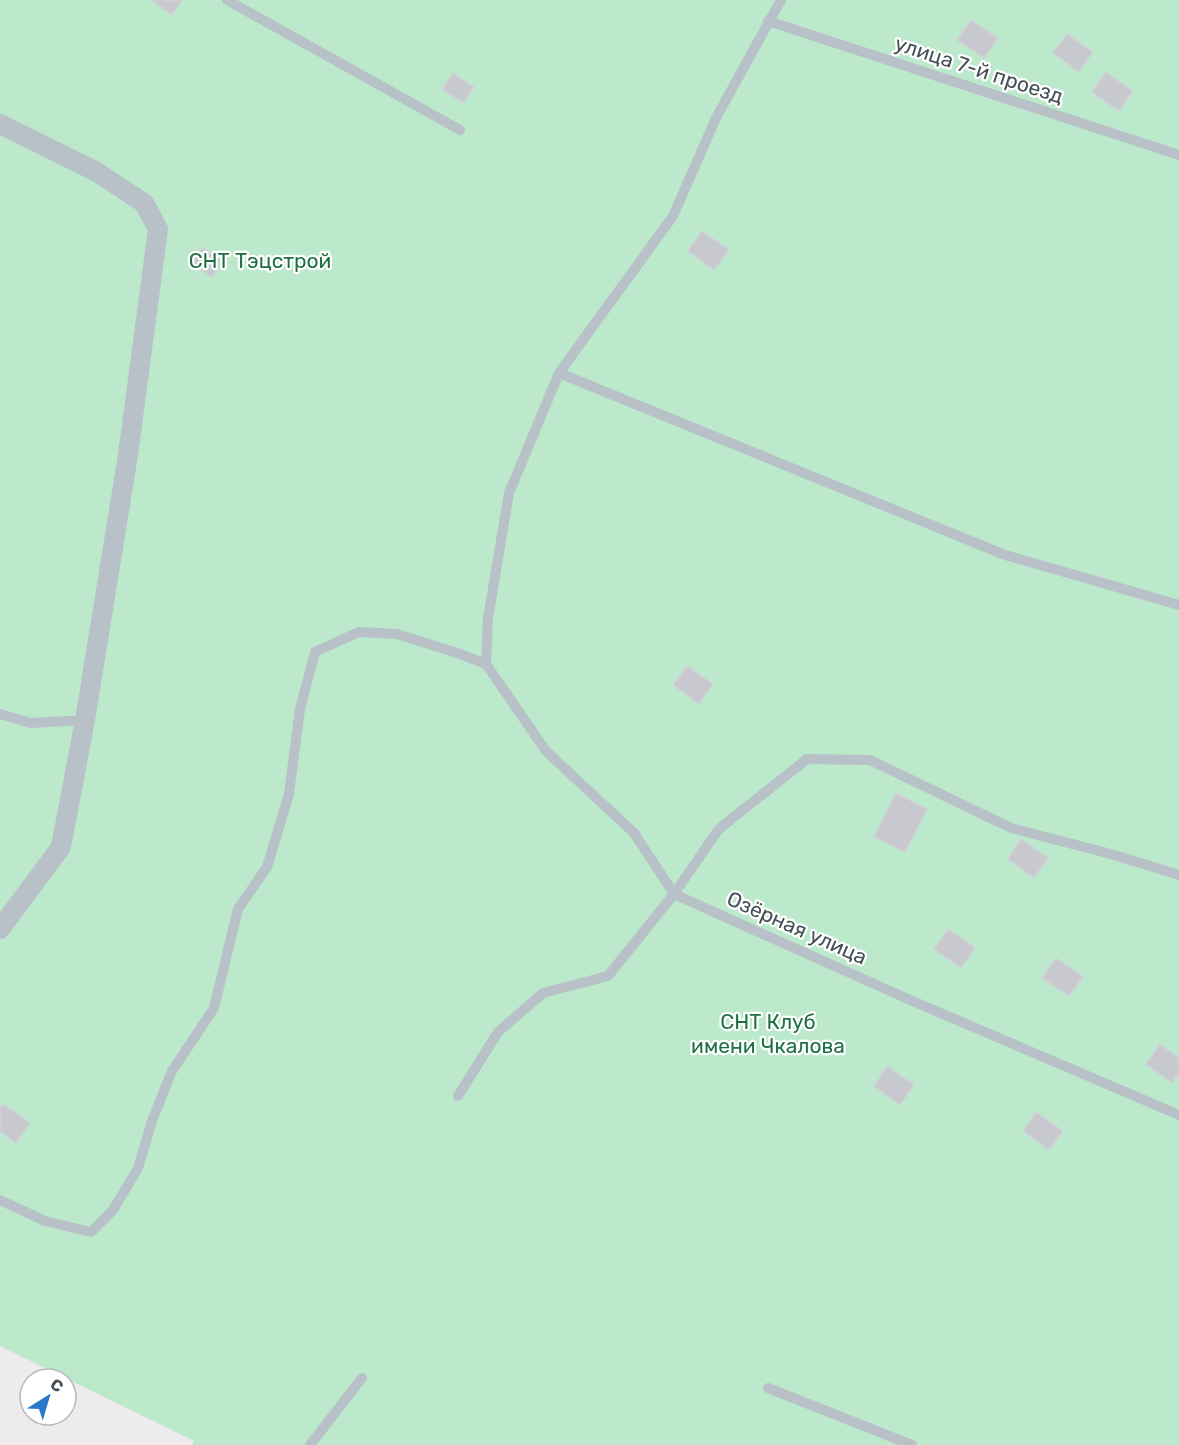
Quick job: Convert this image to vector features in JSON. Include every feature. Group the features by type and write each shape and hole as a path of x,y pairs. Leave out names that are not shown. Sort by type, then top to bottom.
{"street":[{"path":"0,124 95,171 144,203 158,229 128,455 85,720 61,847 0,929"}],"lane":[{"path":"227,0 460,130"},
{"path":"486,664 488,618 509,493 559,373 673,216 717,116 781,0"},
{"name":"улица 7-й проезд","path":"768,21 1179,155"},
{"path":"559,373 1005,555 1179,605"},
{"path":"0,1200 45,1221 91,1232 113,1210 138,1168 152,1121 172,1071 214,1008 238,909 267,867 289,794 300,709 315,652 359,632 397,634 486,664 546,751 634,832 674,894"},
{"path":"0,714 31,723 85,720"},
{"path":"458,1096 498,1032 543,993 608,976 674,894 719,829 807,759 870,760 1011,828 1111,854 1179,875"},
{"name":"Озёрная улица","path":"674,894 910,1000 1179,1115"},
{"path":"310,1445 362,1378"},
{"path":"768,1388 912,1445"}],"green space":[{"name":"СНТ Клуб имени Чкалова","path":"0,0 1179,0 1179,1445 192,1445 194,1441 78,1384 78,1367 43,1367 0,1346"}],"building":[{"path":"151,0 182,0 172,15"},
{"path":"971,20 998,38 984,58 957,40"},
{"path":"1067,34 1093,52 1079,72 1053,53"},
{"path":"1106,72 1133,91 1119,111 1092,92"},
{"path":"453,73 474,87 463,103 442,89"},
{"path":"702,231 729,250 714,270 688,251"},
{"path":"202,247 223,261 212,277 192,263"},
{"path":"687,666 713,684 699,704 673,685"},
{"path":"896,793 927,809 905,852 874,837"},
{"path":"1021,839 1048,858 1034,878 1008,859"},
{"path":"948,929 975,948 961,968 934,949"},
{"path":"1056,958 1083,977 1069,996 1042,978"},
{"path":"1160,1044 1179,1058 1179,1073 1172,1083 1146,1064"},
{"path":"887,1066 914,1085 900,1105 874,1086"},
{"path":"3,1104 30,1123 16,1143 0,1131 0,1109"},
{"path":"1036,1112 1063,1131 1049,1150 1023,1131"}],"park label":[{"name":"СНТ Тэцстрой","path":"260,261"}]}
